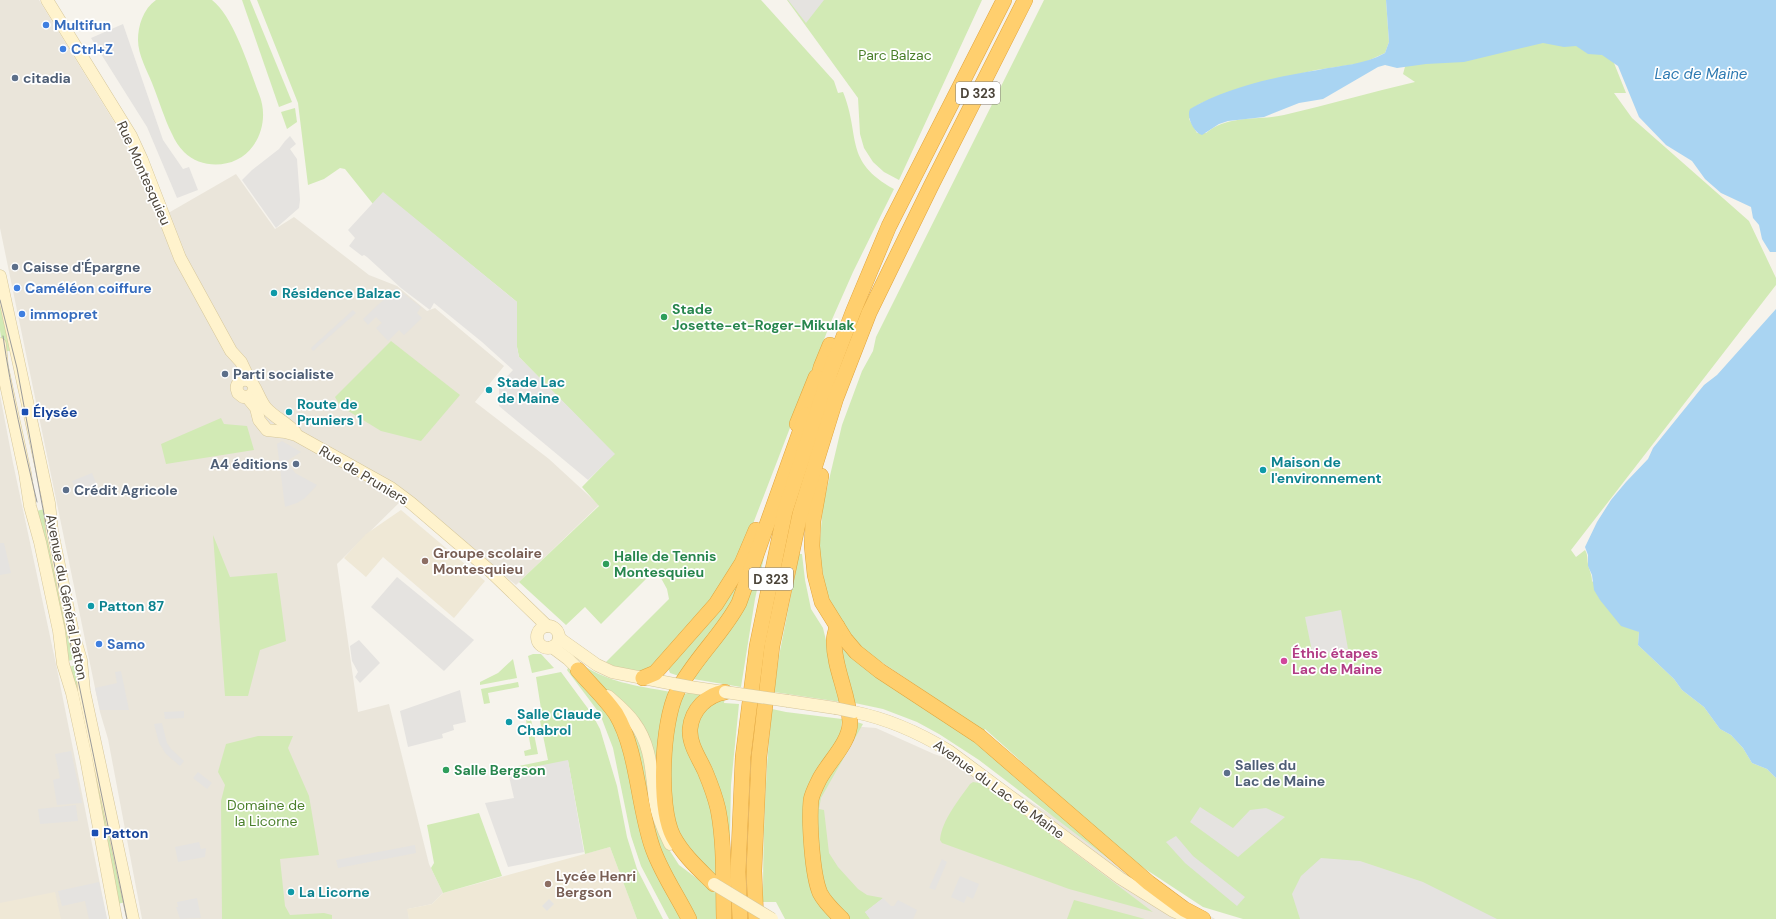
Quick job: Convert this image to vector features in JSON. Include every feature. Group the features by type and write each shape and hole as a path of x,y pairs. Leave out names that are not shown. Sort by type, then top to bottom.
{"highway":[{"name":"D 323","path":"740,919 738,872 743,758 757,646 783,519 831,370 890,226 901,201 1004,0"},
{"name":"D 323","path":"756,919 754,871 759,757 772,646 800,514 834,406 869,314 919,210 1025,0"},
{"path":"714,884 683,851 672,834 668,822 664,773 669,714 675,696 682,684 726,624 744,593 821,368 840,318 872,251 890,226"},
{"path":"889,274 882,304 850,382 831,438 819,482 813,521 812,546 815,575 822,602 856,652 880,671 979,736 1149,883 1184,909 1203,919"},
{"path":"643,678 655,673 706,618 742,563 810,390 821,368"},
{"path":"837,626 834,641 837,660 847,695 850,723 845,739 819,780 811,798 811,825 816,878 821,894 829,906 842,919"},
{"path":"578,670 616,714 635,768 652,848 668,882 689,919"},
{"path":"724,919 723,851 718,810 708,778 691,741 690,731 693,717 701,704 710,696 725,692"}],"street":[{"name":"Rue Montesquieu","path":"46,0 131,136 142,160 180,258 231,351 241,362 248,388 272,423"},
{"name":"Avenue du Général Patton","path":"0,276 49,503 52,531 73,633 81,660 84,691 133,919"},
{"name":"Avenue du Général Patton","path":"0,344 2,366 25,473 30,506 40,542 59,631 63,664 72,693 86,758 116,919"},
{"name":"Rue de Pruniers","path":"272,423 391,488 411,502 488,569 536,615 544,627"},
{"path":"544,627 555,628 558,632 555,642 543,646 538,642 537,635 544,627"},
{"name":"Avenue du Lac de Maine","path":"555,642 615,673 690,687 835,708 894,722 926,737 949,751 1120,878 1173,911 1193,919"},
{"path":"555,642 578,670 628,714 636,725 644,739 650,756 655,801 664,832 682,861 701,876 772,919"}],"shaded area":[{"path":"0,0 39,0 121,133 153,209 170,212 236,174 275,229 294,217 369,275 397,286 427,311 435,308 504,366 475,402 549,459 599,505 516,585 407,495 337,564 358,712 389,704 429,864 443,893 432,904 408,909 409,919 142,919 108,739 100,712 0,228"},
{"path":"788,0 824,0 806,23"},
{"path":"123,24 163,140 183,169 189,167 198,190 177,198 147,127 91,38"},
{"path":"290,136 296,144 290,149 297,159 300,200 299,208 276,228 242,180 252,170 279,149"},
{"path":"383,192 517,302 517,347 519,357 615,454 588,480 499,406 499,385 513,370 482,342 434,303 430,310 401,288 367,257 364,255 362,256 349,246 355,238 348,230"},
{"path":"396,288 421,307 417,313 422,318 404,335 399,330 388,341 376,328 382,323 376,317 368,325 363,319"},
{"path":"353,310 356,313 313,351 311,348"},
{"path":"0,395 57,669 107,919 0,919"},
{"path":"282,441 301,452 287,461 295,473 317,485 305,498 297,503 285,507 277,444"},
{"path":"92,473 99,490 78,497 72,481"},
{"name":"Groupe scolaire Montesquieu","path":"401,510 485,581 454,618 383,557 366,577 344,558 366,534"},
{"path":"0,543 4,543 11,573 0,575"},
{"path":"397,577 474,640 444,671 371,607"},
{"path":"1341,610 1348,649 1313,656 1305,617"},
{"path":"359,640 380,663 360,683 355,677 358,672 352,661 350,646"},
{"path":"121,671 129,710 100,710 95,688 117,683 115,672"},
{"path":"460,690 466,722 453,725 454,730 442,734 443,738 408,747 400,711"},
{"path":"184,711 184,718 165,719 164,712"},
{"path":"162,723 167,743 171,749 184,761 180,766 166,754 159,743 154,724"},
{"path":"837,725 876,728 934,754 979,769 1215,919 821,919 811,759"},
{"path":"71,751 82,803 57,805 53,780 60,778 55,754"},
{"path":"568,760 584,852 508,867 485,803 514,798 508,772"},
{"path":"198,772 212,783 207,789 193,778"},
{"path":"76,805 78,821 40,824 38,809"},
{"path":"1200,807 1233,828 1250,810 1266,808 1285,817 1238,857 1190,822"},
{"path":"1176,836 1193,856 1245,897 1237,906 1185,863 1166,842"},
{"path":"199,842 201,849 206,848 205,857 178,862 175,847"},
{"path":"415,845 416,853 338,868 336,860"},
{"name":"Lycée Henri Bergson","path":"610,847 637,919 409,919 407,909 432,904 443,893"},
{"path":"1321,858 1360,861 1423,882 1497,919 1300,919 1292,894 1301,876"},
{"path":"942,859 947,862 935,890 929,888"},
{"path":"960,876 979,884 973,899 967,896 964,903 951,897"},
{"path":"99,882 107,919 89,919 85,901 62,906 58,891"},
{"path":"55,892 61,919 0,919 0,903"},
{"path":"197,898 201,918 180,919 176,907 178,907 177,902"},
{"path":"883,898 891,906 894,906 898,900 917,910 913,919 870,919 865,912"},
{"path":"549,899 554,904 547,911 542,906"}],"green space":[{"path":"156,0 212,0 220,8 234,30 246,57 263,107 263,121 260,134 253,146 239,159 230,163 220,164 201,162 184,152 174,139 166,122 138,46 139,29 142,18 151,4"},
{"path":"242,0 250,0 292,102 279,107"},
{"name":"Stade Josette-et-Roger-Mikulak","path":"257,0 761,0 834,81 838,93 843,92 860,158 878,179 894,189 853,272 830,324 751,529 721,590 650,669 638,671 627,670 606,662 669,599 667,589 656,569 601,624 585,607 566,625 519,582 599,506 582,487 614,454 519,357 517,347 517,302 383,193 373,204 345,169 340,168 324,179 308,185 298,103"},
{"name":"Parc Balzac","path":"787,0 982,0 899,180 884,172 873,162 864,148 860,134 858,98"},
{"path":"1044,0 1386,0 1389,42 1385,53 1363,63 1316,70 1244,87 1199,104 1189,119 1197,133 1206,133 1224,123 1244,119 1284,115 1415,82 1403,74 1408,56 1534,37 1608,48 1626,93 1614,93 1632,118 1749,221 1776,278 1776,285 1571,550 1576,557 1585,550 1592,581 1639,632 1638,645 1674,679 1682,690 1704,707 1720,729 1731,735 1743,748 1752,763 1767,769 1776,778 1776,919 1243,919 1203,907 1130,859 985,729 984,731 865,651 837,618 826,591 819,552 823,505 842,425 862,371 873,351 876,337"},
{"path":"295,108 297,122 287,129 281,112"},
{"path":"0,289 14,350 3,352 0,330"},
{"path":"391,341 460,395 421,441 381,431 340,406 335,397"},
{"path":"221,418 224,424 247,426 254,450 166,464 161,444"},
{"path":"45,509 76,659 68,661 36,511"},
{"path":"213,535 230,577 277,573 286,641 260,650 248,696 225,696"},
{"path":"757,536 737,596 682,677 670,673 668,668"},
{"path":"765,544 741,687 693,679"},
{"path":"799,554 802,554 805,580 811,609 823,628 841,702 774,692 779,656"},
{"path":"840,647 955,723 1122,869 979,760 939,734 917,722 883,709 850,702"},
{"path":"533,654 541,654 554,668 532,673 528,656"},
{"path":"513,659 517,678 480,685 480,682 498,673"},
{"path":"576,661 611,679 633,685 671,692 658,789 652,750 604,691"},
{"path":"77,665 126,902 117,904 68,667"},
{"path":"569,666 610,716 620,737 685,919 669,919 641,866 631,836 613,748 600,714 567,670"},
{"path":"561,672 592,714 600,729 617,786 627,837 637,869 663,919 637,919 610,847 585,854 568,761 508,772 509,768 548,760 539,716 542,715 536,677"},
{"path":"518,682 519,687 488,693 490,703 484,704 481,689"},
{"path":"687,692 702,694 690,711 713,807 720,878 714,875 682,844 668,799 667,775 674,726 682,694 686,694"},
{"path":"725,697 724,703 739,704 731,785 729,884 694,723 704,706"},
{"path":"772,709 842,719 841,732 804,810 833,919 785,919 776,902 763,902 765,805"},
{"path":"531,719 538,754 525,756 524,751 531,749 526,720"},
{"path":"627,720 639,740 645,758 659,834 679,865 719,895 720,919 692,919 659,857"},
{"path":"854,721 863,724 821,798 819,809 824,810 829,853 838,867 858,889 867,895 883,898 865,912 870,919 846,919 823,886 813,815 829,768"},
{"name":"Domaine de la Licorne","path":"258,736 293,736 288,748 309,796 319,855 280,859 285,906 290,915 324,913 332,915 332,919 222,919 221,801 225,785 218,772 226,744"},
{"path":"973,782 985,785 1153,912 1069,889 942,843 940,840 941,833 947,818 970,784"},
{"path":"479,813 502,876 443,893 431,868 434,863 427,825"},
{"path":"1074,900 1145,919 1067,919"}],"water":[{"name":"Lac de Maine","path":"1386,0 1776,0 1776,252 1770,252 1762,239 1759,225 1753,218 1751,207 1721,193 1705,179 1692,161 1666,145 1639,117 1618,66 1602,55 1588,54 1576,46 1564,47 1543,43 1464,62 1426,64 1397,68 1385,65 1378,67 1323,99 1299,103 1264,117 1228,121 1219,124 1202,135 1196,131 1190,120 1189,112 1190,109 1205,101 1252,84 1361,62 1385,53 1389,42"},
{"path":"1776,309 1776,778 1767,769 1752,763 1743,748 1731,735 1720,729 1704,707 1682,690 1674,679 1638,645 1639,632 1621,626 1600,600 1594,590 1592,575 1588,566 1588,555 1585,547 1597,522 1611,500 1648,459 1653,448 1704,385 1717,375"}],"tram line":[{"path":"0,300 17,368 42,504 127,919"},
{"path":"3,336 14,399 37,502"}],"place":[{"name":"Multifun","path":"46,25"},
{"name":"Ctrl+Z","path":"63,49"},
{"name":"citadia","path":"15,78"},
{"name":"Caisse d'Épargne","path":"15,267"},
{"name":"Caméléon coiffure","path":"17,288"},
{"name":"Résidence Balzac","path":"274,293"},
{"name":"immopret","path":"22,314"},
{"name":"Stade Josette-et-Roger-Mikulak","path":"664,317"},
{"name":"Parti socialiste","path":"225,374"},
{"name":"Stade Lac de Maine","path":"489,390"},
{"name":"Élysée","path":"25,412"},
{"name":"Route de Pruniers 1","path":"289,412"},
{"name":"A4 éditions","path":"296,464"},
{"name":"Maison de l'environnement","path":"1263,470"},
{"name":"Crédit Agricole","path":"66,490"},
{"name":"Groupe scolaire Montesquieu","path":"425,561"},
{"name":"Halle de Tennis Montesquieu","path":"606,564"},
{"name":"Patton 87","path":"91,606"},
{"name":"Samo","path":"99,644"},
{"name":"Éthic étapes Lac de Maine","path":"1284,661"},
{"name":"Salle Claude Chabrol","path":"509,722"},
{"name":"Salle Bergson","path":"446,770"},
{"name":"Salles du Lac de Maine","path":"1227,773"},
{"name":"Patton","path":"95,833"},
{"name":"Lycée Henri Bergson","path":"548,884"},
{"name":"La Licorne","path":"291,892"}]}
